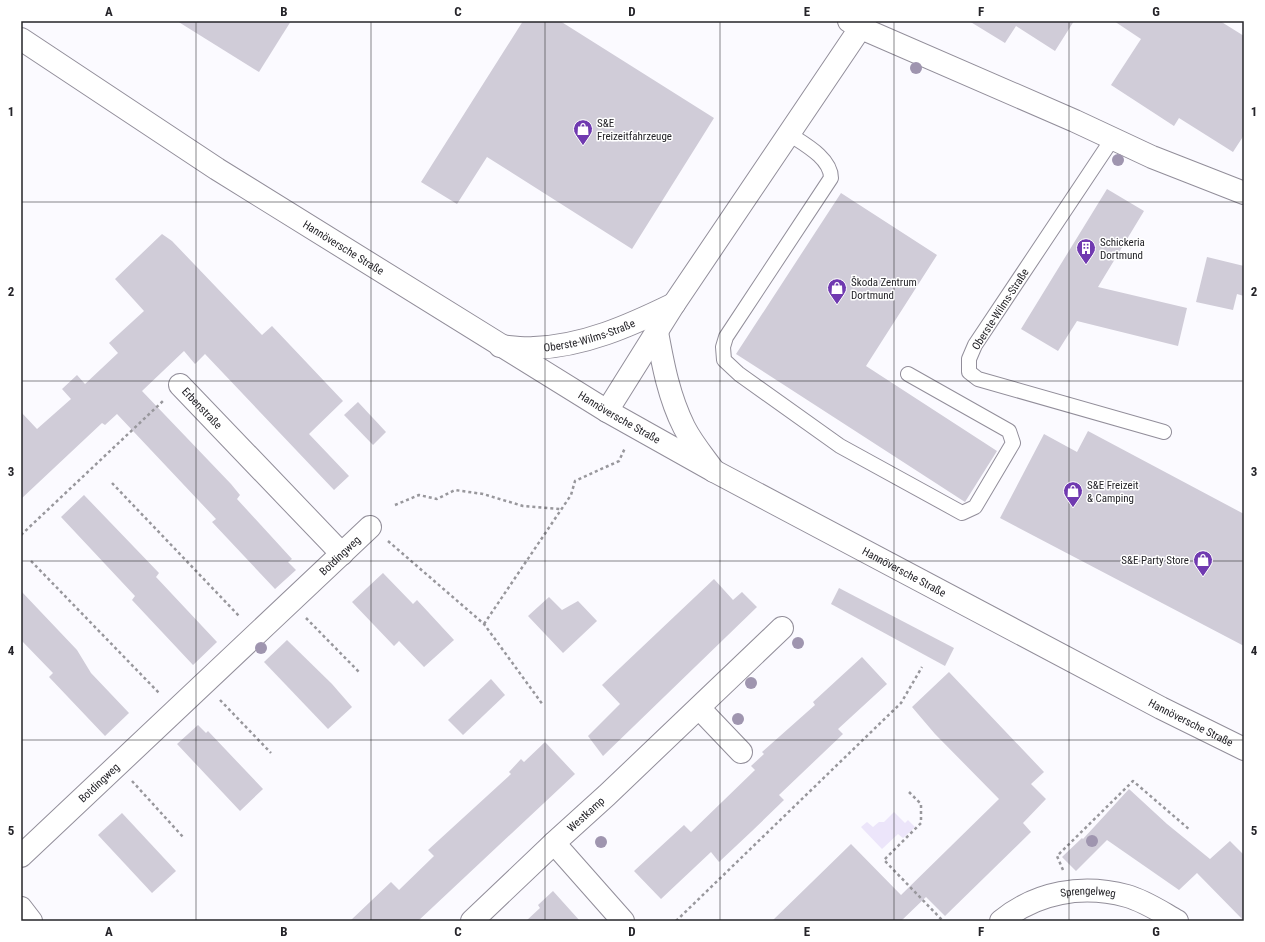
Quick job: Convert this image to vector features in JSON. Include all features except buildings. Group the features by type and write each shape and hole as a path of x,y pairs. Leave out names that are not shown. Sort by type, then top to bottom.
{"street":[{"name":"Oberste-Wilms-Straße","path":"606,411 674,304 790,134 859,23 1152,157 1244,193"},
{"name":"Hannöversche Straße","path":"21,39 217,169 606,411 714,471 1161,708 1244,749"},
{"name":"Oberste-Wilms-Straße","path":"500,346 533,348 592,339 630,326 674,304"},
{"path":"657,332 666,382 678,412 694,444 714,471"},
{"name":"Erbenstraße","path":"180,385 342,554"},
{"name":"Botdingweg","path":"25,845 117,765 370,527"},
{"name":"Westkamp","path":"472,921 554,843 607,796 782,628"},
{"path":"699,708 741,752"},
{"path":"554,843 623,921"},
{"name":"Sprengelweg","path":"1001,921 1013,911 1046,895 1073,891 1102,892 1128,897 1154,908 1177,921"},
{"path":"21,908 31,921"}],"lane":[{"path":"790,134 825,162 831,171 831,178 726,337 722,347 724,360 739,374 840,446 962,513 975,507 1013,443 1010,431 908,374"},
{"name":"Oberste-Wilms-Straße","path":"1113,138 975,345 969,359 969,372 978,379 1164,432"}],"path":[{"name":"Erbenstraße","path":"21,535 180,385"},
{"path":"484,624 560,509 571,495 575,481 619,460 625,448"},
{"path":"112,483 257,634"},
{"path":"395,504 419,495 437,499 455,490 482,494 523,506 560,509"},
{"path":"370,527 484,624 543,705"},
{"path":"32,561 176,710"},
{"path":"291,602 359,672"},
{"path":"676,921 901,703 922,667"},
{"path":"204,684 271,753"},
{"path":"117,765 184,837"},
{"path":"1073,891 1057,856 1133,781 1190,830"},
{"path":"909,792 921,804 921,823 884,860 943,921"}],"shaded area":[{"path":"894,812 905,823 908,820 915,827 903,838 898,834 882,849 861,827 867,822 873,827 879,822 884,822"}],"place":[{"name":"S&E Freizeitfahrzeuge","path":"583,146"},
{"name":"Schickeria Dortmund","path":"1086,265"},
{"name":"Škoda Zentrum Dortmund","path":"837,305"},
{"name":"S&E Freizeit & Camping","path":"1073,508"},
{"name":"S&E Party Store","path":"1203,577"}]}
